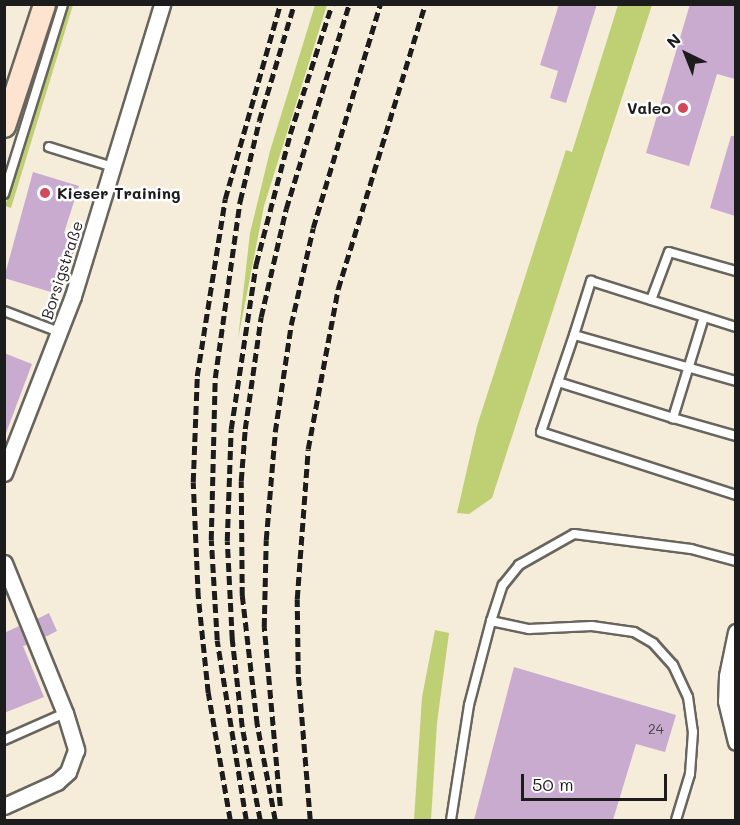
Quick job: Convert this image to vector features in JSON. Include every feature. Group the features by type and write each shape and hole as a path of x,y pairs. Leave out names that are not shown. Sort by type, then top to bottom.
{"street":[{"path":"4,126 44,4"},
{"name":"Borsigstraße","path":"4,473 61,333 162,4"},
{"path":"4,563 65,713 76,750 68,772 57,782 4,806"},
{"path":"735,632 727,676 726,701 735,742"}],"lane":[{"path":"4,194 63,4"},
{"path":"49,147 113,167"},
{"path":"651,300 669,252 735,271"},
{"path":"735,327 591,281 541,432 735,495"},
{"path":"4,311 61,333"},
{"path":"673,418 704,317"},
{"path":"574,335 735,381"},
{"path":"558,382 735,436"},
{"path":"451,820 469,705 491,621 503,585 519,565 574,534 691,549 735,561"},
{"path":"491,621 529,629 592,626 634,632 653,643 673,665 688,697 693,732 690,774 676,820"},
{"path":"4,740 65,713"}],"green space":[{"path":"67,5 73,5 11,208 5,206"},
{"path":"315,5 327,5 264,206 238,339 250,233 270,151"},
{"path":"618,5 652,5 492,498 469,514 457,513 477,426 566,150 572,152"},
{"path":"435,630 449,633 437,723 431,820 414,820 422,697"}],"building":[{"path":"559,4 597,4 566,103 550,98 558,71 540,65"},
{"name":"Valeo","path":"690,4 735,4 735,79 717,74 689,166 646,153"},
{"path":"731,136 735,136 735,216 710,208"},
{"path":"33,172 79,186 64,233 78,237 61,295 4,278"},
{"path":"4,353 32,364 6,433 4,432"},
{"path":"49,613 57,631 45,637 37,619"},
{"path":"19,626 27,645 23,646 44,697 4,713 4,633"},
{"path":"514,667 676,715 665,752 636,744 613,820 474,820"}],"railway":[{"path":"230,820 208,693 198,597 193,482 197,376 225,199 280,4"},
{"path":"246,820 217,640 211,540 215,378 240,201 259,121 294,4"},
{"path":"260,820 242,727 232,639 227,541 231,429 256,264 290,134 332,4"},
{"path":"275,820 257,725 242,596 241,481 245,429 261,317 286,209 349,4"},
{"path":"280,806 264,627 266,540 275,432 291,325 313,228 380,4"},
{"path":"310,820 298,674 297,599 308,449 338,289 425,4"}],"place":[{"name":"Valeo","path":"683,108"},
{"name":"Kieser Training","path":"45,193"}]}
